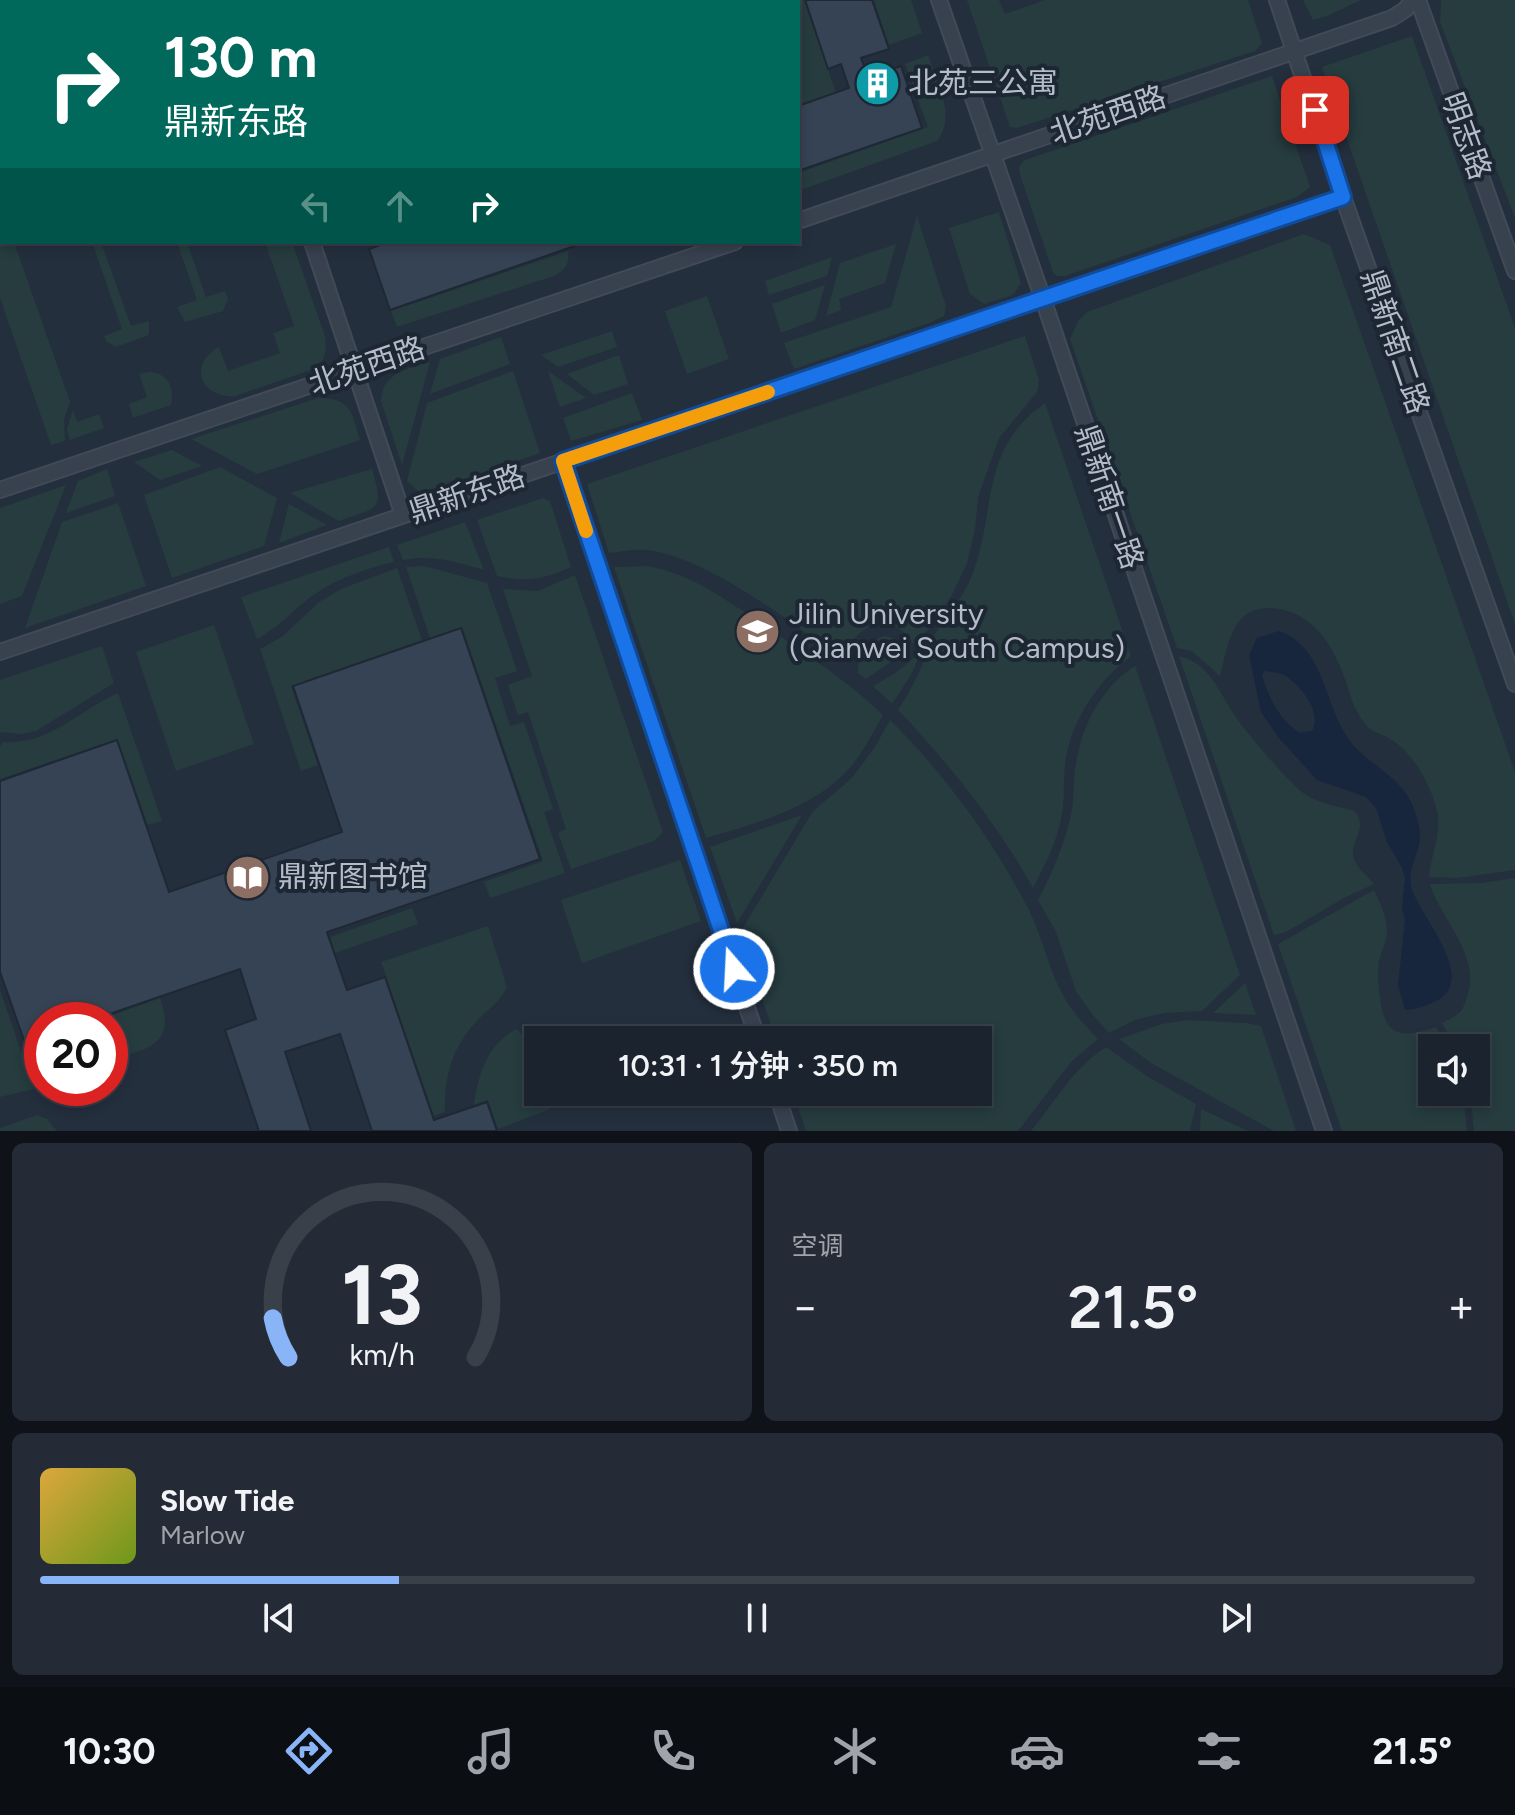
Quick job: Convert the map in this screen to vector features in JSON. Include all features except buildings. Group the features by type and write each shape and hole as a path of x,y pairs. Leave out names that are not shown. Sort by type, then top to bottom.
{"lane":[{"name":"鼎新南一路","path":"939,0 1324,1131"},
{"name":"鼎新南二路","path":"1277,0 1343,197 1515,684"},
{"name":"北苑西路","path":"800,220 1296,53 1392,18 1415,0"},
{"name":"明志路","path":"1415,0 1515,271"},
{"name":"鼎新东路","path":"0,652 1343,197"},
{"path":"313,244 403,515"},
{"name":"北苑西路","path":"0,490 729,244"},
{"path":"563,461 753,1026"},
{"path":"781,1106 789,1131"}],"green space":[{"path":"800,0 804,0 836,93 800,104"},
{"path":"874,0 911,0 922,33 889,45"},
{"path":"967,0 999,0 1005,14 1045,0 1248,0 1262,43 1255,51 1017,128 1010,127"},
{"path":"1303,0 1361,0 1313,20"},
{"path":"1441,0 1515,0 1515,218 1440,22"},
{"path":"1412,36 1515,328 1515,624 1322,67"},
{"path":"928,55 945,110 943,131 937,141 800,190 800,172 928,127 905,64"},
{"path":"1272,76 1310,187 1297,197 1065,276 1057,276 1053,272 1020,175 1019,166 1025,160"},
{"path":"999,212 1021,283 1013,295 984,304 970,294 949,228"},
{"path":"917,216 946,306 944,316 794,369 784,343 891,307"},
{"path":"1304,234 1330,245 1515,772 1515,870 1457,878 1429,877 1438,819 1426,781 1400,746 1372,730 1361,719 1336,657 1322,635 1304,619 1281,609 1267,608 1245,615 1228,643 1220,676 1192,651 1177,648 1070,339 1078,321 1087,312"},
{"path":"0,244 15,244 70,402 64,419 65,441 51,445 0,298"},
{"path":"93,244 102,244 131,326 149,321 149,335 116,347 107,342 104,336 122,329"},
{"path":"178,244 188,244 206,297 225,291 228,299 223,311 185,322 177,307 197,300"},
{"path":"266,244 293,244 325,336 325,354 314,369 235,396 213,392 206,386 201,370 209,354 219,347 228,371 280,353 273,333 294,326"},
{"path":"896,244 885,283 839,299 841,310 826,316 840,263"},
{"path":"568,251 566,266 554,276 397,327 391,311"},
{"path":"832,257 827,276 769,295 765,281"},
{"path":"825,285 815,320 781,333 772,304"},
{"path":"707,296 729,359 687,374 665,311"},
{"path":"612,331 617,347 558,367 541,355"},
{"path":"1025,336 1039,380 1037,392 999,438 978,497 975,530 967,563 952,595 932,626 913,644 907,635 892,625 874,625 858,635 851,644 846,663 751,595 697,565 647,550 609,553 587,484"},
{"path":"501,337 510,364 430,394 440,359"},
{"path":"619,355 628,384 594,395 567,374"},
{"path":"430,362 402,465 381,401 382,392 397,374"},
{"path":"513,371 540,453 429,492 418,491 407,481 427,403"},
{"path":"548,371 586,398 560,407"},
{"path":"139,374 160,374 168,381 172,392 171,405 133,418 129,404 147,397"},
{"path":"632,393 642,420 571,441 563,418"},
{"path":"318,398 337,400 348,408 360,440 257,474 191,439"},
{"path":"1045,403 1131,656 1108,676 1081,714 1066,758 1060,824 1033,888 1004,840 971,795 898,710 911,689 930,643 970,580 984,532 998,463 1008,442 1023,422"},
{"path":"73,410 77,422 99,414 104,428 70,440 67,429"},
{"path":"172,450 202,466 160,480 134,462"},
{"path":"220,467 277,498 264,546 172,578 144,495"},
{"path":"107,469 115,496 66,513 78,481"},
{"path":"372,469 378,493 375,506 339,521 290,493"},
{"path":"66,485 22,596 0,604 0,508"},
{"path":"543,498 550,501 571,567 535,579 497,576 477,520"},
{"path":"118,503 146,586 25,628 62,522"},
{"path":"289,504 327,525 279,543"},
{"path":"465,522 484,570 434,558 403,560 397,545"},
{"path":"389,547 394,562 331,584 257,639 241,597"},
{"path":"424,566 487,583 517,671 495,678 510,726 524,722 553,809 544,812 565,873 490,898 484,882 543,861 462,627 430,638 406,567"},
{"path":"647,566 681,576 727,600 829,670 883,715 854,763 839,778 823,791 786,811 706,838 614,567"},
{"path":"397,568 422,640 291,686 318,765 301,771 260,649 283,636 319,602 341,589"},
{"path":"575,575 663,832 654,841 571,869 558,833 566,829 528,712 518,715 508,685 532,676 503,589 538,591"},
{"path":"214,625 254,744 176,771 136,652"},
{"path":"885,636 897,641 902,654 866,679 858,673 861,653 872,641"},
{"path":"102,646 114,683 36,731 21,734 0,732 0,680"},
{"path":"921,652 911,675 892,704 873,686"},
{"path":"1179,656 1200,666 1208,674 1240,723 1302,792 1320,802 1354,811 1360,828 1353,850 1354,860 1374,884 1286,932 1274,935"},
{"path":"1135,666 1240,975 1202,1011 1164,1013 1135,1020 1109,1033 1076,991 1056,932 1038,900 1057,860 1067,829 1078,755 1087,725 1102,698"},
{"path":"118,693 162,821 148,825 117,739 0,779 0,747 3,742 20,742 49,733"},
{"path":"890,720 949,786 985,835 1030,912 1065,998 1098,1039 1071,1062 1018,1131 806,1131 798,1106 992,1106 992,1026 771,1026 740,933 813,811 852,778"},
{"path":"802,815 737,923 710,847"},
{"path":"680,860 701,921 582,963 561,900"},
{"path":"1515,878 1515,1131 1474,1131 1471,1106 1490,1106 1490,1034 1448,1034 1442,1023 1463,1008 1470,982 1469,967 1465,952 1430,884 1482,883"},
{"path":"1374,890 1387,926 1378,975 1386,1021 1397,1032 1413,1033 1436,1027 1440,1034 1418,1034 1418,1106 1464,1106 1467,1131 1342,1131 1278,944"},
{"path":"412,908 418,924 335,953 330,937"},
{"path":"488,926 507,987 498,1001 469,1030 456,1051 448,1074 445,1112 434,1116 381,962"},
{"path":"1245,983 1256,1015 1213,1013"},
{"path":"0,990 24,1060 24,1091 0,1097"},
{"path":"160,998 165,1026 155,1043 128,1055 128,1010"},
{"path":"1187,1020 1261,1026 1296,1131 1274,1131 1151,1063 1119,1039 1162,1024"},
{"path":"516,1029 524,1037 524,1106 549,1106 550,1109 498,1129 488,1100 474,1105 486,1061 506,1036"},
{"path":"1106,1047 1147,1076 1196,1104 1190,1131 1031,1131 1074,1075"},
{"path":"1201,1109 1248,1131 1200,1131"},
{"path":"37,1115 47,1119 57,1131 0,1131 0,1128"}],"water":[{"path":"1279,631 1294,638 1305,649 1321,676 1346,735 1401,787 1414,809 1420,836 1411,886 1444,950 1452,980 1447,992 1434,1002 1405,1010 1398,985 1405,920 1402,907 1405,878 1387,842 1376,808 1366,797 1317,780 1279,738 1261,712 1249,655 1257,638","holes":["1264,671 1284,675 1303,692 1315,716 1312,731 1300,733 1281,715 1262,676"]}],"slow traffic":[{"path":"586,531 563,461 768,392"}],"place":[{"name":"北苑三公寓","path":"877,83"},
{"name":"Jilin University (Qianwei South Campus)","path":"758,631"},
{"name":"鼎新图书馆","path":"247,877"}],"route":[{"path":"734,969 563,461 1343,197 1315,110"}]}
